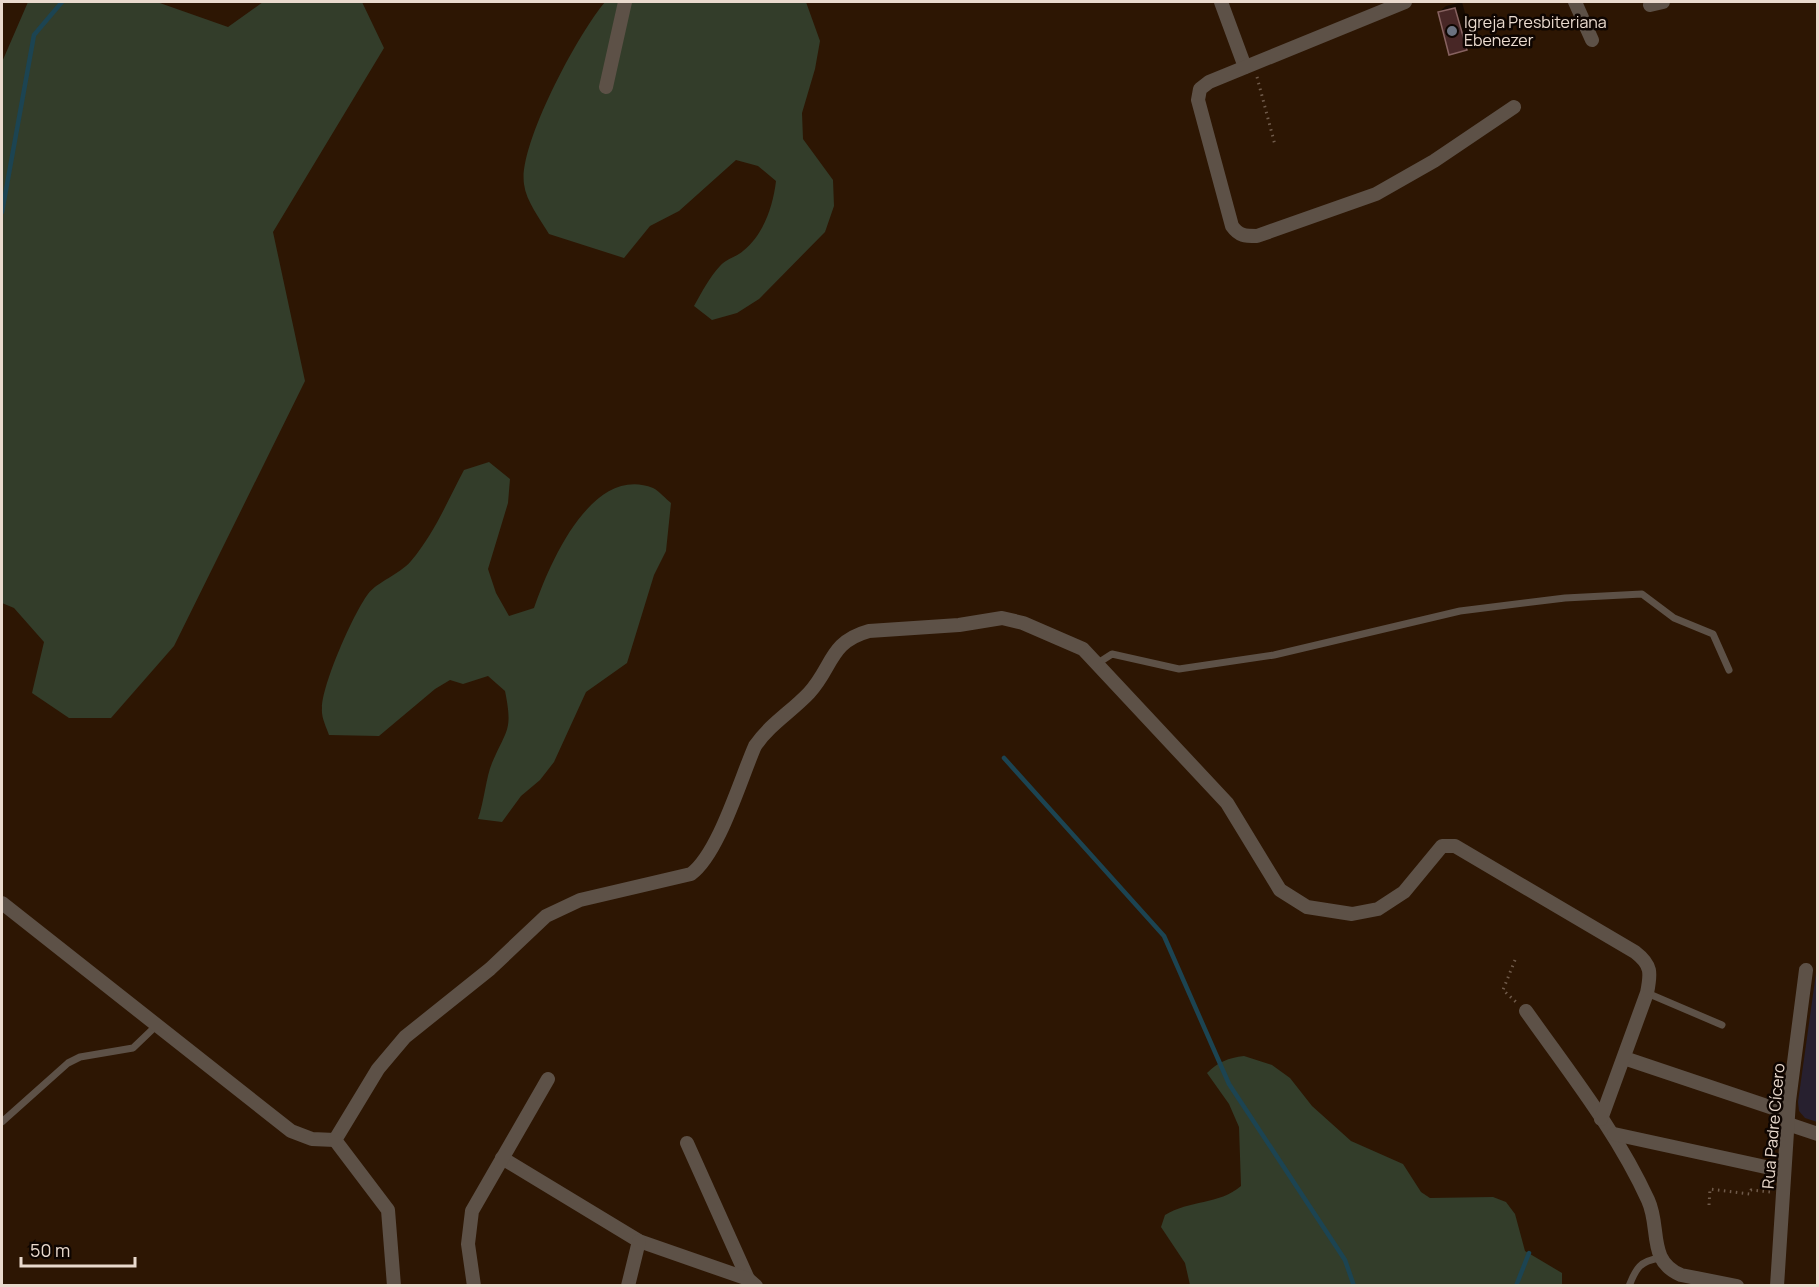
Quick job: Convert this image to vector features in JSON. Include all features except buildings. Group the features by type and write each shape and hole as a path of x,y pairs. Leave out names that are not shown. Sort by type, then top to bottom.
{"street":[{"path":"606,87 625,2"},
{"path":"1221,2 1249,65"},
{"path":"1405,2 1249,65 1200,88 1198,100 1232,226 1237,232 1246,236 1257,236 1376,194 1434,161 1514,107"},
{"path":"1575,2 1592,40"},
{"path":"335,1140 378,1069 405,1036 490,969 546,916 573,902 691,874 699,868 712,847 755,746 772,724 812,690 832,655 842,643 855,635 869,631 1009,619 1083,649 1098,663 1124,696 1227,803 1244,827 1271,880 1297,902 1318,910 1352,914 1378,909 1404,892 1442,846 1455,846 1635,952 1650,967 1651,974 1647,993 1601,1119"},
{"path":"2,903 291,1131 312,1139 335,1140"},
{"name":"Rua Padre Cícero","path":"1777,1286 1788,1118 1806,970"},
{"path":"1526,1011 1601,1119 1614,1134 1652,1210 1660,1258 1672,1272 1737,1286"},
{"path":"1624,1058 1788,1118 1818,1134"},
{"path":"474,1286 468,1244 472,1211 548,1079"},
{"path":"1614,1134 1784,1171"},
{"path":"335,1140 388,1210 394,1286"},
{"path":"687,1143 752,1282"},
{"path":"502,1158 639,1241 752,1282"},
{"path":"628,1286 639,1241"}],"lane":[{"path":"1098,663 1112,654 1179,669 1274,655 1460,611 1565,598 1642,594 1674,618 1713,634 1729,670"},
{"path":"1647,993 1722,1025"},
{"path":"2,1122 68,1063 80,1057 133,1048 157,1025"},
{"path":"1629,1286 1636,1266 1646,1260 1660,1258"}],"path":[{"path":"1249,65 1275,145"},
{"path":"1515,960 1503,990 1526,1011"},
{"path":"1709,1205 1710,1189 1750,1194 1751,1190 1784,1193"}],"shaded area":[{"path":"1817,966 1817,1122 1805,1118 1799,1111 1798,1102"}],"green space":[{"path":"28,2 157,2 228,27 263,2 362,2 384,48 273,232 305,381 174,646 111,718 69,718 32,693 44,642 14,608 2,603 2,62"},
{"path":"605,2 806,2 820,41 815,69 802,113 803,139 833,180 834,206 825,232 759,299 737,313 712,320 694,306 722,264 750,244 762,228 773,200 776,181 758,166 736,160 679,211 650,226 624,258 549,234 527,197 524,184 525,166 530,143 540,117 566,62"},
{"path":"489,462 510,479 508,503 488,569 496,593 509,616 534,608 550,568 576,523 592,504 610,491 631,485 653,488 671,503 666,551 654,575 627,663 586,692 554,762 540,780 521,796 502,822 478,819 490,769 505,735 508,722 505,691 488,676 463,684 450,680 435,689 379,736 329,735 322,711 323,697 339,650 354,617 368,594 406,566 419,551 440,517 464,470"},
{"path":"1244,1056 1272,1065 1290,1078 1312,1106 1351,1141 1403,1164 1421,1192 1430,1198 1493,1197 1506,1202 1515,1214 1525,1251 1562,1273 1562,1285 1190,1285 1185,1263 1161,1227 1165,1215 1174,1210 1214,1200 1241,1186 1239,1127 1229,1104 1207,1073 1224,1061"}],"waterway":[{"path":"2,212 34,35 62,2"},
{"path":"1004,758 1164,936 1229,1084 1345,1260 1354,1286"},
{"path":"1516,1286 1529,1253"}],"place":[{"name":"Igreja Presbiteriana Ebenezer","path":"1452,31"}]}
